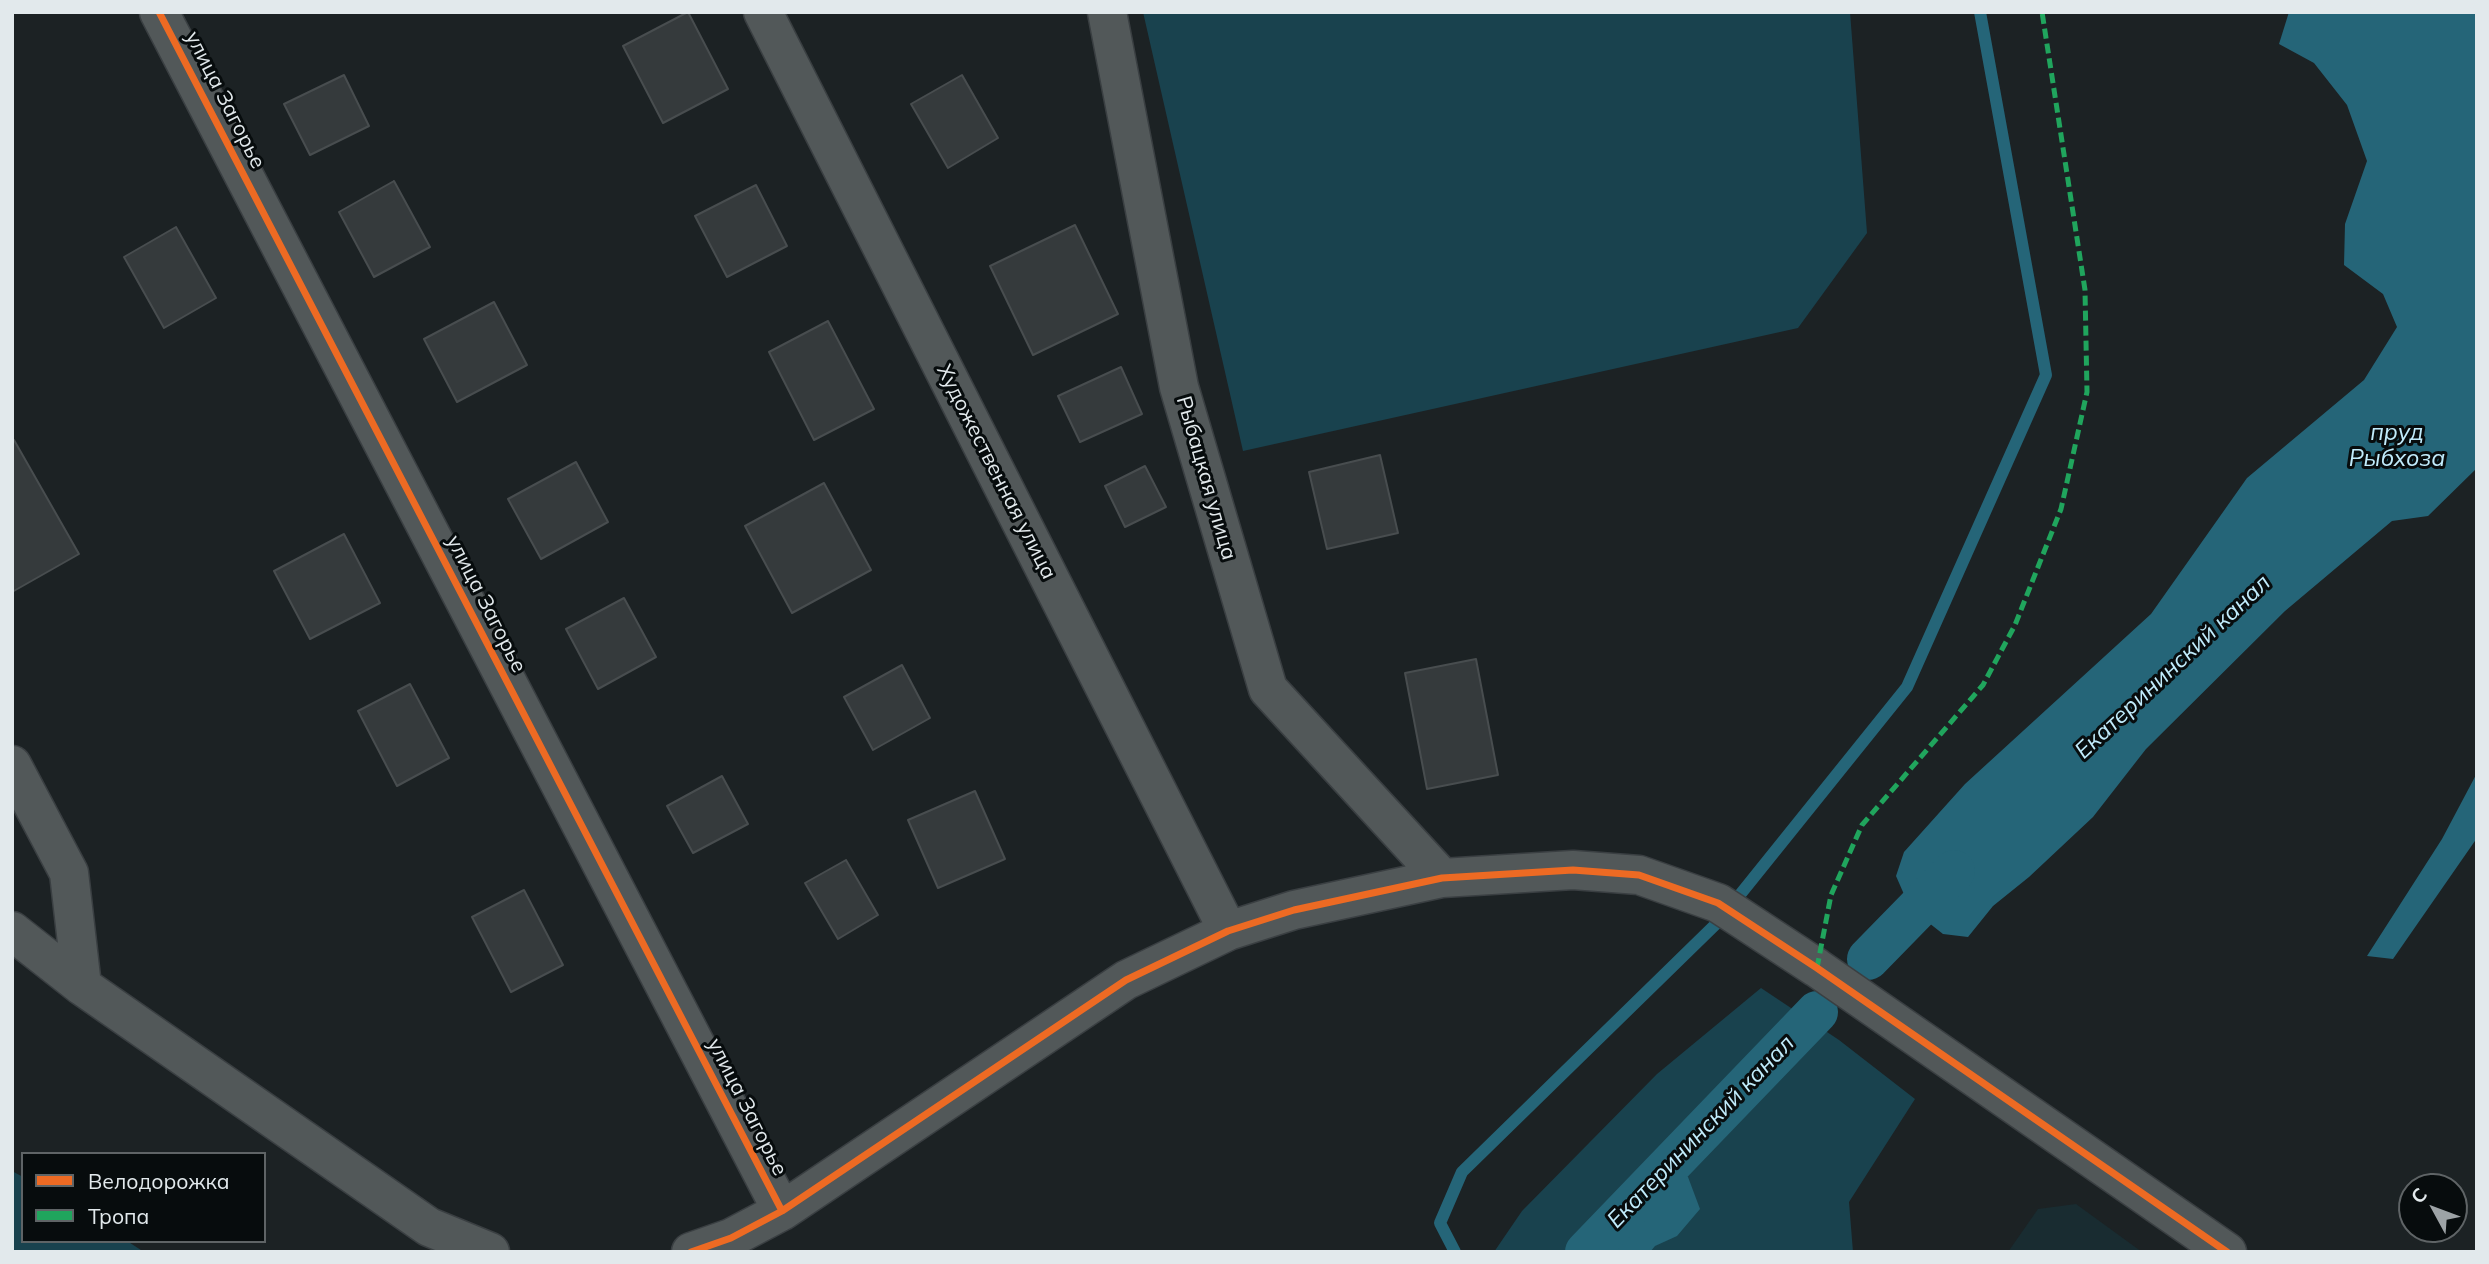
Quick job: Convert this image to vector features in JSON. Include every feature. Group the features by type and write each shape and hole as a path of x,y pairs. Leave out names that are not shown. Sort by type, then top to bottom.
{"street":[{"name":"улица Загорье","path":"159,12 782,1211"},
{"name":"Художественная улица","path":"763,12 1228,931"},
{"name":"Рыбацкая улица","path":"1107,12 1179,387 1268,689 1442,878"},
{"path":"12,765 69,873 82,986"},
{"path":"691,1252 731,1238 782,1211 1126,981 1228,931 1294,911 1442,878 1573,870 1639,875 1718,903 1817,968 2227,1252"},
{"path":"12,932 82,986 429,1227 490,1252"}],"shaded area":[{"path":"1143,12 1850,12 1867,233 1798,328 1243,451"},
{"path":"1761,988 1839,1040 1915,1099 1849,1202 1853,1252 1494,1252 1522,1211 1657,1074"},
{"path":"12,1171 21,1176 21,1243 130,1243 144,1252 12,1252"},
{"path":"2076,1204 2142,1252 2008,1252 2038,1209"}],"water":[{"name":"пруд Рыбхоза","path":"2289,12 2477,12 2477,468 2428,516 2392,521 2285,611 2146,749 2093,817 2029,877 1993,906 1968,937 1943,934 1910,908 1896,876 1904,852 1965,784 2151,614 2247,478 2364,380 2397,327 2383,294 2344,265 2345,224 2367,161 2347,105 2314,63 2279,44"},
{"path":"2477,773 2477,838 2393,959 2367,956 2442,839"},
{"path":"1660,1163 1688,1177 1700,1209 1677,1236 1655,1246 1650,1252 1606,1252 1603,1228 1616,1203 1635,1192"}],"building":[{"path":"688,12 728,89 663,123 623,46"},
{"path":"344,75 369,126 310,155 284,104"},
{"path":"962,75 998,138 948,168 911,104"},
{"path":"394,181 430,247 374,277 339,212"},
{"path":"756,185 787,246 727,277 695,216"},
{"path":"1075,225 1118,314 1033,355 990,266"},
{"path":"176,227 216,298 164,328 124,257"},
{"path":"494,302 527,365 457,402 424,339"},
{"path":"828,321 874,409 814,440 769,352"},
{"path":"1121,367 1142,414 1080,442 1058,396"},
{"path":"14,440 79,554 12,592 12,441"},
{"path":"1380,455 1398,533 1327,549 1309,472"},
{"path":"576,462 608,522 541,559 508,499"},
{"path":"1145,466 1166,507 1125,527 1105,486"},
{"path":"824,483 871,570 792,613 745,526"},
{"path":"344,534 380,603 310,639 274,571"},
{"path":"624,598 656,657 598,689 566,629"},
{"path":"1476,659 1498,775 1427,789 1405,673"},
{"path":"902,665 930,718 873,750 844,697"},
{"path":"410,684 449,758 397,786 358,711"},
{"path":"722,776 748,824 693,853 667,806"},
{"path":"975,791 1005,859 938,888 908,820"},
{"path":"846,860 878,915 838,939 805,883"},
{"path":"524,890 563,965 511,992 472,917"}],"waterway":[{"path":"1455,1252 1440,1223 1462,1172 1718,922 1907,687 2046,375 1980,12"},
{"name":"Екатерининский канал","path":"1868,959 1954,871"},
{"name":"Екатерининский канал","path":"1586,1252 1817,1012"}],"marked path":[{"path":"1817,968 1831,895 1862,825 1983,685 2015,625 2061,509 2087,392 2085,290 2042,12"}],"cycle path":[{"path":"159,12 782,1211"},
{"path":"691,1252 731,1238 782,1211 1126,980 1228,931 1294,910 1442,878 1573,870 1639,875 1718,903 1817,968 2227,1252"}]}
